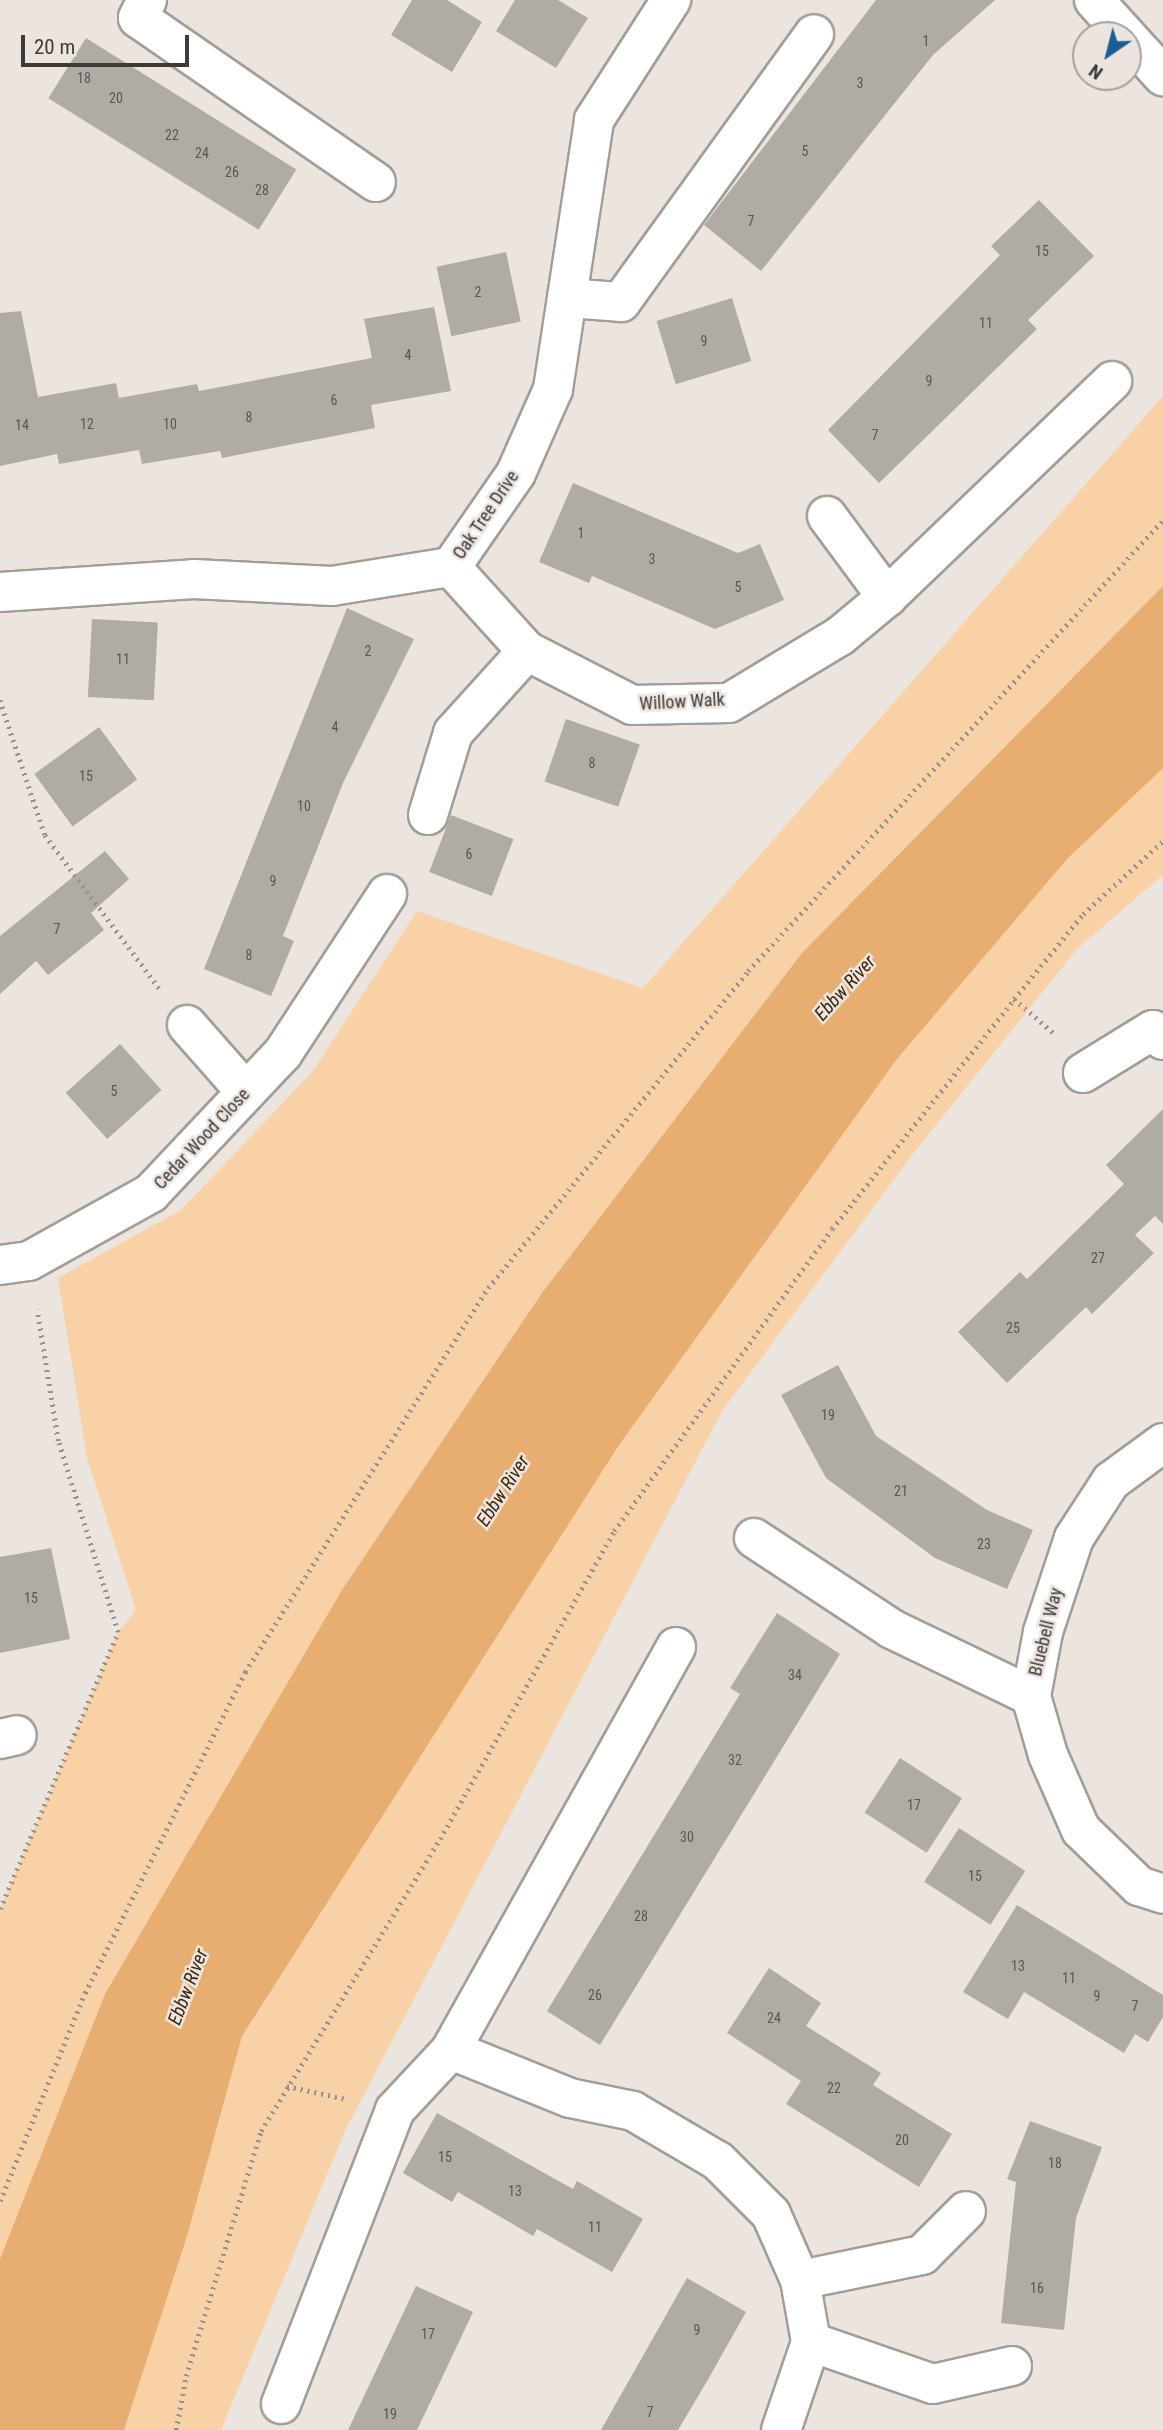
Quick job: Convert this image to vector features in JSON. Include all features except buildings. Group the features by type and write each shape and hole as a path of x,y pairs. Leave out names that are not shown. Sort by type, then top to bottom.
{"street":[{"path":"147,0 138,18 376,182"},
{"name":"Oak Tree Drive","path":"0,592 194,579 332,586 451,567 527,449 553,388 594,120 671,0"},
{"path":"1094,0 1163,76"},
{"path":"566,298 621,302 814,34"},
{"name":"Willow Walk","path":"451,567 527,651 632,705 729,703 840,636 887,597 984,511 1112,381"},
{"path":"827,516 887,597"},
{"path":"428,815 453,733 527,651"},
{"name":"Cedar Wood Close","path":"14,1263 151,1193 282,1053 387,894"},
{"path":"187,1025 246,1092"},
{"path":"1083,1073 1160,1030"},
{"name":"Bluebell Way","path":"1163,1443 1111,1481 1073,1538 1043,1632 1031,1696 1048,1755 1082,1830 1139,1886 1163,1894"},
{"path":"754,1538 892,1629 1031,1696"},
{"path":"281,2404 395,2110 452,2050 496,1962 676,1647"},
{"path":"452,2050 570,2098 633,2111 718,2161 771,2214 800,2280 811,2342 781,2430"},
{"path":"800,2280 922,2255 966,2211"},
{"path":"811,2342 933,2384 1012,2366"}],"path":[{"path":"0,2201 85,1993 245,1672 488,1288 748,971 1163,520"},
{"path":"0,700 45,835 187,1025"},
{"path":"176,2430 186,2376 261,2131 440,1839 614,1531 832,1229 1014,999 1083,914 1163,841"},
{"path":"0,1909 118,1632 58,1441 14,1263"},
{"path":"288,2086 395,2110"}],"shaded area":[{"path":"1163,396 1163,875 1077,949 912,1155 722,1411 345,2131 221,2430 0,2430 0,1909 118,1632 136,1610 87,1458 58,1278 181,1210 313,1071 417,911 643,988"}],"water":[{"name":"Ebbw River","path":"1163,586 1163,768 1068,858 897,1059 619,1445 242,2036 187,2236 124,2430 0,2430 0,2259 105,1994 342,1590 542,1293 802,953"}]}
